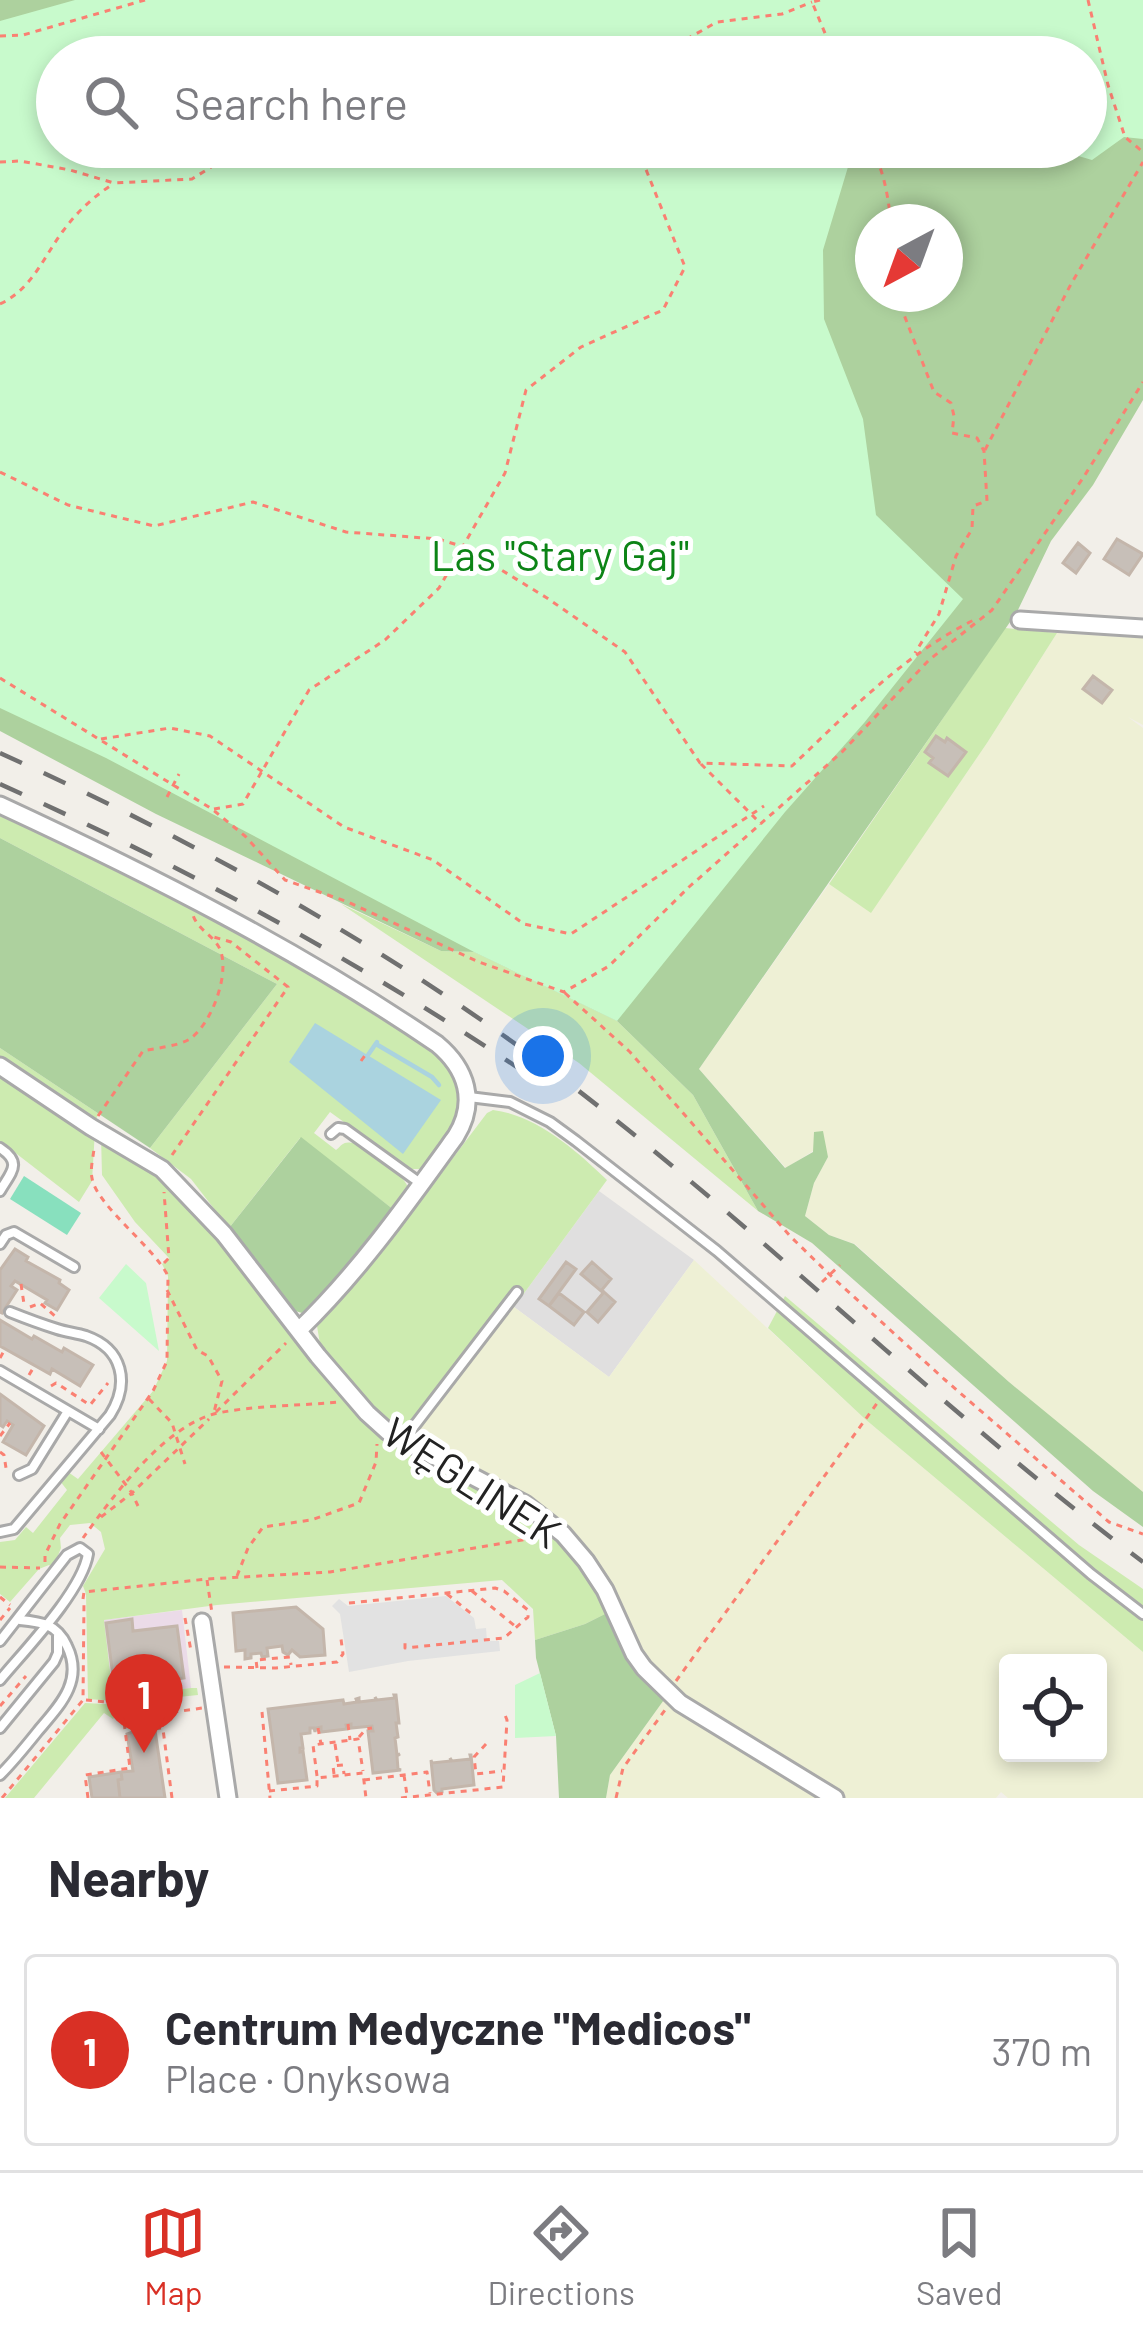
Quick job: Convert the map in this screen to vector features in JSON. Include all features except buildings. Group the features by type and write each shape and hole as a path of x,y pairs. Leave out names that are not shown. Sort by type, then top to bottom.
{"street":[{"path":"1020,620 1143,628"},
{"path":"0,805 199,901 298,958 437,1044 464,1076 468,1096 461,1127 349,1280 299,1330"},
{"name":"WĘGLINEK","path":"0,1066 162,1168 224,1234 379,1424 525,1504 563,1534 605,1589 634,1654 674,1697 835,1798"},
{"path":"202,1622 228,1798"}],"lane":[{"path":"468,1096 510,1102 576,1141 717,1251 1143,1614"},
{"path":"331,1134 345,1129 422,1184"},
{"path":"0,1148 14,1162 0,1191"},
{"path":"0,1244 14,1232 74,1267"},
{"path":"404,1441 517,1292"},
{"path":"0,1532 14,1529 99,1430 121,1394 121,1367 115,1354 89,1337 10,1312"},
{"path":"0,1371 99,1430"},
{"path":"19,1475 32,1469 68,1411"},
{"path":"0,1641 68,1555 75,1549 88,1553 48,1623 0,1680"},
{"path":"0,1775 64,1700 75,1668 57,1631 48,1623 18,1619"},
{"path":"0,1728 54,1662 57,1631"}],"path":[{"path":"0,36 23,35 145,0"},
{"path":"692,36 717,22 782,14 820,0"},
{"path":"1088,0 1096,36"},
{"path":"812,2 826,36"},
{"path":"1107,81 1125,137 1143,152"},
{"path":"0,162 36,164"},
{"path":"984,451 1071,284 1143,163"},
{"path":"59,168 115,183 192,179 210,168"},
{"path":"212,809 243,804 309,690 385,640 439,588 505,473 526,390 581,347 663,310 685,267 645,168"},
{"path":"880,168 889,204"},
{"path":"0,304 20,293 76,215 115,183"},
{"path":"903,312 934,392 951,403 952,433 977,438 984,451 986,501 973,506 972,529 956,556 939,614 914,655"},
{"path":"700,763 792,766 896,668 992,610 1143,382"},
{"path":"0,472 68,505 154,526 253,502 346,532 438,539 464,547 625,652 700,763 761,824"},
{"path":"564,992 609,966 689,887 842,752 929,660 983,615"},
{"path":"0,678 212,809 245,836 285,880 348,902 479,962 564,992 630,1052 790,1236 830,1275 1109,1522 1143,1534"},
{"path":"99,739 170,728 210,736 344,827 433,860 524,923 571,934 764,806"},
{"path":"167,797 179,774"},
{"path":"91,1127 143,1051 188,1040 223,988 221,952 193,919 199,901"},
{"path":"162,1264 170,1258 162,1168 288,987 231,942 210,936"},
{"path":"361,1061 366,1054"},
{"path":"822,1282 840,1265"},
{"path":"21,1284 25,1309 42,1300 62,1322"},
{"path":"167,1290 197,1350 208,1356 222,1381 214,1414"},
{"path":"94,1522 132,1493 299,1330"},
{"path":"0,1358 5,1349"},
{"path":"28,1376 35,1365"},
{"path":"47,1388 56,1383 90,1405 121,1367"},
{"path":"62,1387 68,1378"},
{"path":"616,1798 623,1768 674,1697 672,1686 883,1396"},
{"path":"148,1398 172,1423 185,1463"},
{"path":"75,1549 125,1484 176,1434 214,1414 357,1401"},
{"path":"0,1436 10,1423"},
{"path":"237,1577 248,1548 263,1527 311,1520 359,1503 376,1462 379,1424"},
{"path":"0,1452 6,1468 0,1465"},
{"path":"101,1452 138,1506"},
{"path":"83,1599 84,1592 330,1571 563,1534"},
{"path":"0,1567 45,1568"},
{"path":"349,1603 495,1588 528,1610 528,1617 504,1638 405,1648 405,1638"},
{"path":"472,1591 517,1627"},
{"path":"447,1594 473,1616"},
{"path":"0,1597 11,1606"},
{"path":"223,1667 337,1662 343,1654 340,1639"},
{"path":"76,1642 85,1664"},
{"path":"257,1668 256,1660 290,1657 291,1666"},
{"path":"0,1706 31,1670"},
{"path":"83,1700 126,1704"},
{"path":"172,1798 161,1714 204,1708"},
{"path":"262,1712 270,1798"},
{"path":"162,1718 130,1728 163,1728"},
{"path":"88,1798 85,1775 130,1768 124,1722 162,1718"},
{"path":"404,1775 404,1798 503,1787 506,1718 515,1720"},
{"path":"348,1724 350,1740"},
{"path":"318,1728 321,1744"},
{"path":"269,1791 317,1786 313,1745 358,1738 372,1728"},
{"path":"358,1738 366,1798"},
{"path":"335,1742 338,1766"},
{"path":"485,1744 474,1757 476,1774 504,1771"},
{"path":"300,1750 313,1749"},
{"path":"335,1776 334,1766 343,1765 344,1775"},
{"path":"364,1780 428,1772 430,1795"},
{"path":"317,1778 363,1773"}],"shaded area":[{"path":"599,1191 694,1260 609,1377 514,1307"},
{"path":"446,1596 474,1618 476,1629 486,1628 487,1641 499,1641 500,1651 349,1672 340,1614 332,1606 339,1599 348,1606"},
{"path":"182,1610 191,1688 112,1697 103,1620"}],"green space":[{"name":"Las \"Stary Gaj\"","path":"0,0 1143,0 1143,400 1093,485 1051,541 1017,612 699,1069 785,1168 813,1152 814,1132 823,1131 828,1157 814,1183 805,1216 829,1235 854,1244 1009,1382 1143,1492 1143,1527 1093,1491 812,1243 758,1211 693,1095 617,1021 474,952 441,951 156,814 0,731"},
{"name":"Las \"Stary Gaj\"","path":"75,0 1143,0 1143,139 1124,137 1107,149 1107,36 36,36 36,168 848,168 823,250 824,319 863,419 876,515 963,599 617,1021 0,708 0,21"},
{"path":"1005,628 1057,633 871,913 829,884"},
{"path":"1057,633 1143,638 1143,725 1128,717 1143,728 1143,1496 855,1244 829,1235 805,1216 814,1183 828,1157 813,1151 786,1168 699,1069 829,884 871,912"},
{"path":"0,816 214,917 440,1060 454,1079 458,1104 451,1127 422,1169 409,1169 330,1112 314,1133 336,1150 345,1143 360,1145 392,1168 408,1187 394,1210 300,1138 229,1228 191,1179 150,1148 277,984 0,838"},
{"path":"0,838 277,984 150,1148 0,1048"},
{"path":"341,904 441,951 474,952 617,1021 693,1095 758,1211 579,1063"},
{"path":"0,1048 99,1114 91,1127 95,1130 92,1181 79,1202 0,1141"},
{"path":"493,1110 540,1126 607,1180 514,1307 510,1302 406,1436 383,1422 321,1350 317,1326"},
{"path":"101,1136 150,1171 214,1235 358,1413 543,1525 580,1561 609,1612 535,1640 533,1609 502,1580 217,1605 104,1620 113,1697 191,1688 197,1688 198,1695 130,1702 88,1699 83,1586 105,1549 101,1532 90,1523 70,1525 60,1538 53,1568 39,1569 10,1602 0,1594 0,1542 15,1540 26,1527 33,1533 67,1490 60,1481 68,1472 78,1479 153,1391 167,1361 168,1276 162,1264 169,1258 135,1222 102,1175"},
{"path":"301,1137 394,1210 323,1299 302,1313 292,1310 229,1228"},
{"path":"24,1176 81,1213 67,1235 10,1199"},
{"path":"694,1260 865,1419 1143,1652 1143,1798 1008,1798 1001,1792 996,1798 844,1798 699,1710 660,1679 406,1436 510,1301 609,1377"},
{"path":"126,1264 146,1283 159,1351 99,1298"},
{"path":"785,1296 1079,1545 1143,1589 1143,1652 865,1419 768,1328"},
{"path":"609,1612 666,1697 610,1775 606,1798 559,1798 556,1736 535,1640"},
{"path":"540,1673 556,1736 515,1738 515,1685"},
{"path":"666,1697 717,1735 821,1798 606,1798 610,1775"},
{"path":"85,1703 124,1705 113,1719 104,1713 34,1798 5,1798"}],"water":[{"path":"315,1023 441,1100 403,1154 289,1062"}],"waterway":[{"path":"368,1055 377,1042"},
{"path":"376,1044 439,1085"}],"railway":[{"path":"0,753 150,824 295,903 504,1036 716,1202 997,1446 1143,1562"},
{"path":"0,784 279,923 414,1001 545,1086"}],"place":[{"name":"Centrum Medyczne \"Medicos\"","path":"144,1753"}]}
